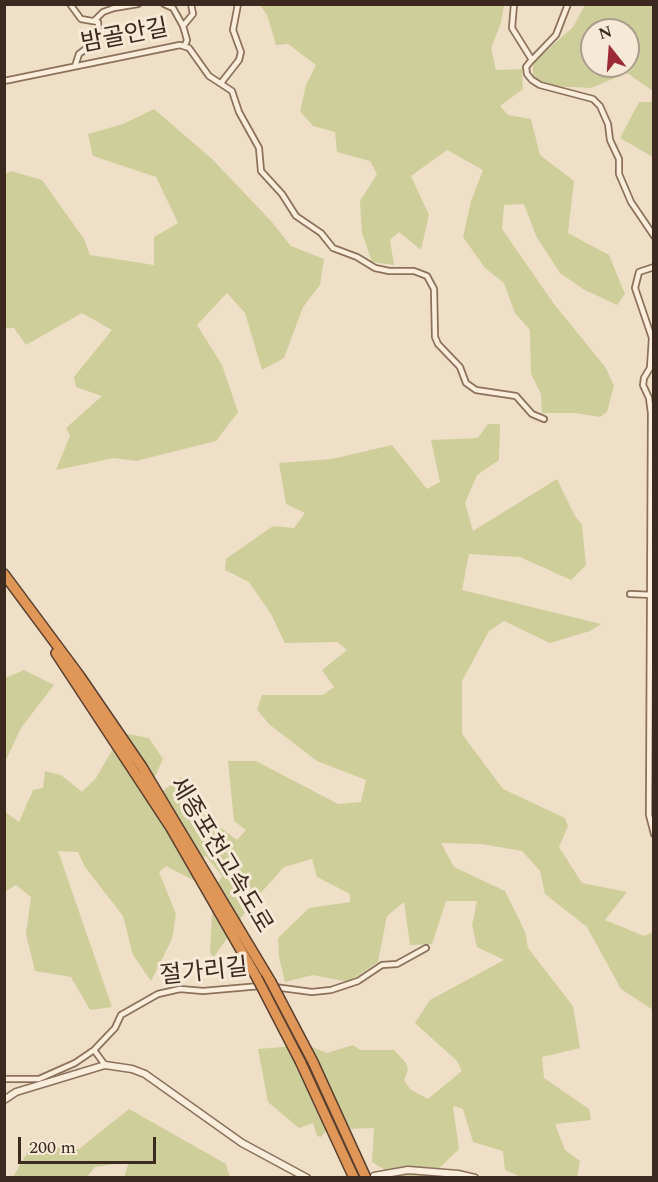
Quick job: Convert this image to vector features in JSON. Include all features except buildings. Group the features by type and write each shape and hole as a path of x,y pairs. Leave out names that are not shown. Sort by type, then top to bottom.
{"highway":[{"name":"세종포천고속도로","path":"4,574 79,675 142,767 271,982 370,1177"},
{"name":"세종포천고속도로","path":"4,584 60,659 171,828 257,978 300,1061 354,1178"}],"street":[{"path":"70,4 81,19 98,22 99,33 96,41 79,54 75,66"},
{"path":"94,21 103,12 105,4"},
{"path":"103,12 138,4"},
{"path":"164,4 173,8 183,26 187,40 185,45"},
{"path":"183,26 194,14 190,4"},
{"path":"221,83 239,60 241,52 233,30 238,4"},
{"path":"514,4 512,28 532,60"},
{"path":"568,4 556,35 526,67 532,80 540,86 593,99 604,113 610,140 619,159 619,174 635,211 654,236"},
{"name":"밤골안길","path":"4,81 185,45 209,76 232,91 238,112 255,138 263,176 282,194 296,216 321,232 333,248 357,257 375,268 388,271 414,271 427,276 434,289 435,337 442,350 460,367 466,383 476,390 516,396 532,414 544,418"},
{"path":"654,267 639,272 635,288 652,338 650,368 644,378 644,385 651,413 652,595 649,815 654,834"},
{"path":"630,594 652,595"},
{"name":"절가리길","path":"4,1080 46,1077 75,1063 93,1050 115,1028 121,1015 165,991 203,991 250,986 321,992 358,981 377,967 397,964 426,948"},
{"path":"93,1050 105,1065"},
{"path":"4,1100 16,1092 105,1065 145,1074 242,1143 307,1178"},
{"path":"370,1177 408,1170 458,1173 476,1178"}],"green space":[{"path":"260,5 504,5 501,23 491,48 496,70 522,69 523,89 500,106 508,115 531,119 540,155 574,181 568,233 609,255 625,294 617,305 583,289 560,273 536,236 524,204 504,205 502,229 554,304 606,368 614,386 607,412 600,417 575,413 542,413 541,394 531,374 530,330 515,313 504,283 485,268 463,237 471,201 483,170 447,150 411,176 429,215 421,250 399,232 390,240 394,265 372,262 362,233 360,201 377,174 370,161 337,152 335,132 313,126 300,111 306,85 316,65 288,44 276,45 267,15"},
{"path":"585,5 653,5 653,91 634,78 640,78 640,18 580,18 580,78 615,78 591,88 552,86 533,77 533,63 573,27"},
{"path":"653,96 654,157 620,138 639,102 651,102"},
{"path":"154,109 212,159 271,221 291,246 324,259 320,285 303,307 284,358 262,370 245,313 227,293 197,325 222,365 238,412 216,441 136,461 114,458 56,470 70,436 66,428 102,396 76,387 74,377 112,330 82,313 26,345 14,328 5,328 5,174 11,171 42,180 84,239 90,255 154,265 154,237 178,223 156,177 93,156 88,134 123,124"},
{"path":"488,424 500,424 499,460 477,475 465,503 473,531 557,479 575,516 582,525 586,565 571,580 520,557 469,554 462,590 601,624 590,631 550,643 504,621 489,631 462,681 462,734 503,789 565,818 568,826 559,847 582,883 627,892 605,920 644,936 653,932 653,1010 621,989 587,927 545,894 540,871 522,851 481,844 441,843 454,867 505,891 525,932 528,948 573,1006 580,1048 542,1057 544,1078 589,1109 591,1120 555,1124 565,1150 580,1161 577,1177 521,1177 505,1170 503,1151 473,1142 463,1109 453,1106 459,1149 432,1177 396,1177 372,1162 374,1128 344,1129 331,1125 321,1137 317,1136 313,1123 299,1128 268,1102 258,1049 307,1045 327,1053 353,1045 360,1050 394,1050 406,1063 408,1070 404,1080 410,1089 428,1099 462,1071 457,1061 415,1023 430,1000 504,960 477,947 472,925 477,901 446,901 432,944 410,945 404,902 387,916 378,962 348,982 313,975 285,982 279,957 278,938 309,908 350,902 350,894 317,877 312,859 284,867 250,905 214,957 210,953 213,895 222,876 205,855 195,881 166,866 159,872 176,914 172,939 151,981 133,955 123,916 85,867 78,852 58,851 112,1007 90,1010 71,977 35,971 26,934 31,897 16,885 5,892 4,811 19,822 33,790 43,788 45,771 61,775 82,792 96,778 122,733 149,738 163,759 152,783 151,800 181,777 221,828 237,840 246,830 234,821 228,761 256,761 338,804 361,802 366,780 317,761 270,725 257,710 262,695 323,695 334,687 322,670 347,650 337,642 285,643 271,614 249,582 225,570 226,559 273,526 294,528 305,513 286,504 279,463 332,459 392,445 427,489 440,482 431,440 478,438"},
{"path":"24,670 54,685 21,728 5,762 5,678"},
{"path":"129,1109 226,1164 230,1177 124,1177 129,1162 95,1167 87,1177 13,1177 31,1146 79,1149"}]}
